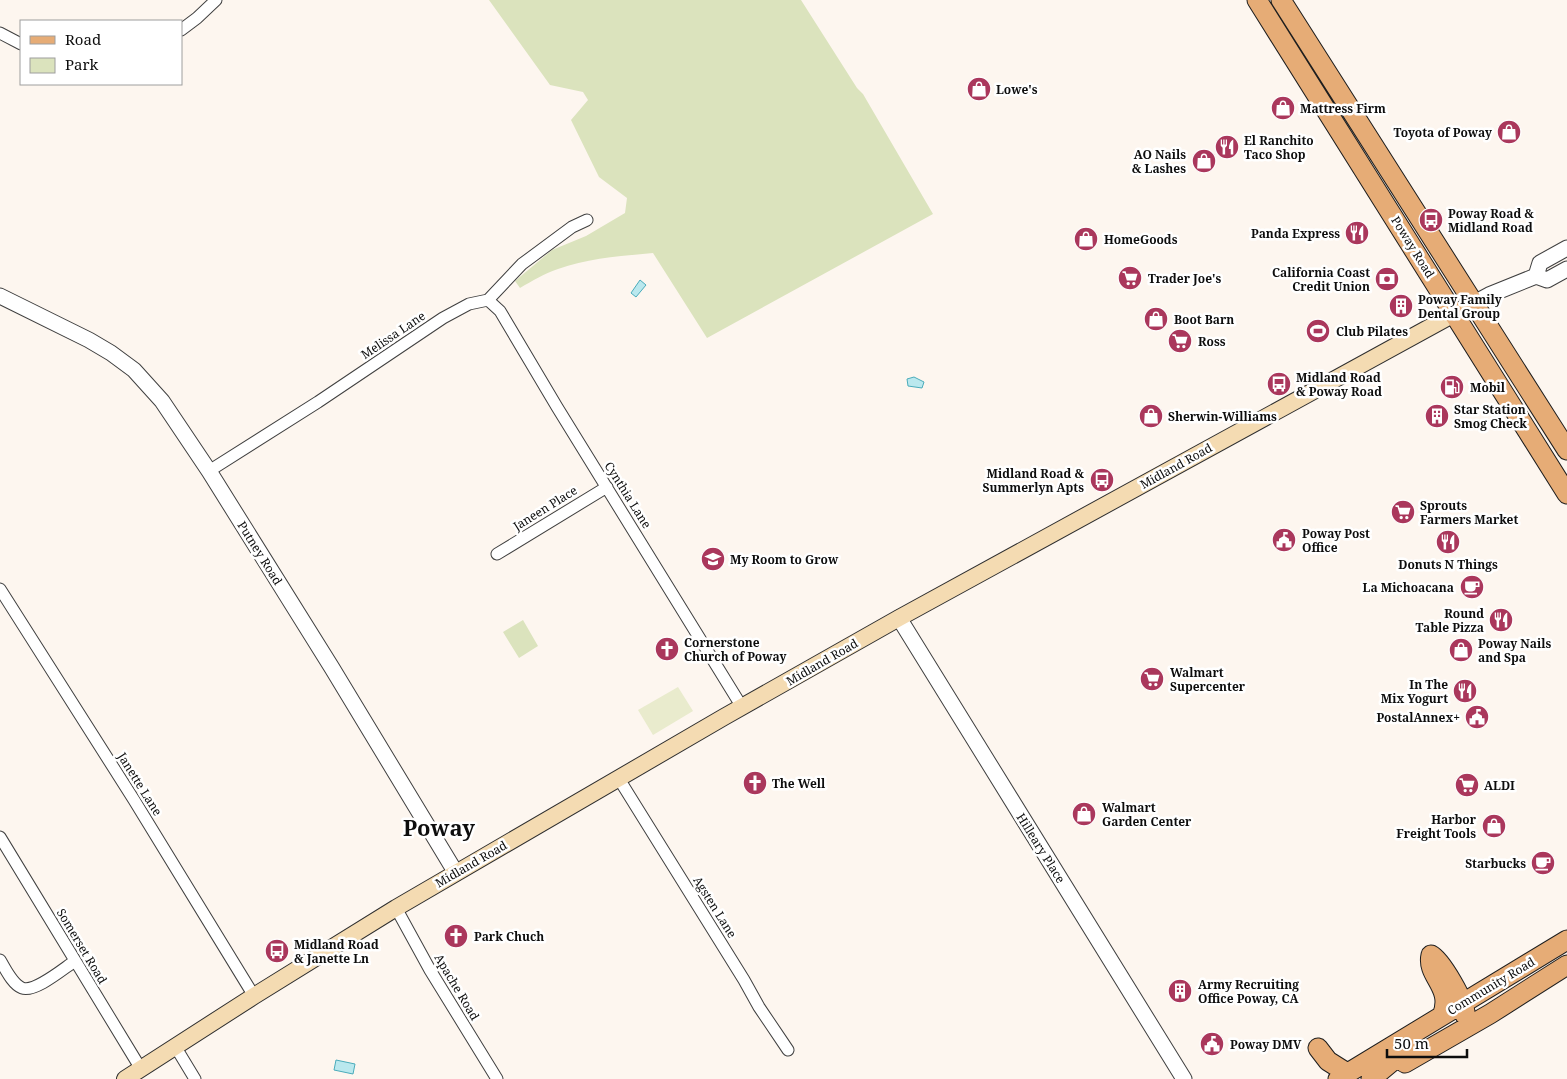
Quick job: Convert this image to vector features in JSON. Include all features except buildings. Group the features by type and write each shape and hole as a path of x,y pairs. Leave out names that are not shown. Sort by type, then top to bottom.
{"main road":[{"name":"Poway Road","path":"1257,0 1565,490"},
{"name":"Poway Road","path":"1281,0 1567,450"},
{"path":"1315,91 1329,101 1338,112 1368,158 1380,164 1384,162"},
{"path":"1362,166 1367,165 1377,168 1408,218 1431,236"},
{"name":"Midland Road","path":"125,1079 396,908 742,707 899,618 1474,303"},
{"name":"Community Road","path":"1379,1079 1504,1005 1500,998 1502,992 1542,965 1554,953 1565,956"},
{"path":"1371,1079 1394,1060 1463,1017 1466,1010 1463,1003 1438,961 1431,955 1432,969 1442,986 1445,999 1445,1008 1442,1016"},
{"name":"Community Road","path":"1342,1076 1463,1003 1565,956"},
{"path":"1318,1048 1342,1076"}],"street":[{"path":"182,29 198,18 216,0"},
{"path":"0,33 20,43"},
{"path":"488,300 522,264 572,227 587,220"},
{"name":"Midland Road","path":"1536,276 1540,263 1567,248"},
{"name":"Midland Road","path":"1474,303 1536,276 1547,280 1567,269"},
{"name":"Putney Road","path":"0,296 89,340 111,353 134,370 162,401 332,668 456,873"},
{"name":"Melissa Lane","path":"208,471 318,402 444,318 469,304 488,300"},
{"name":"Cynthia Lane","path":"488,300 500,310 742,707"},
{"name":"Janeen Place","path":"498,554 607,486"},
{"name":"Janette Lane","path":"0,589 134,800 254,996"},
{"name":"Hilleary Place","path":"899,618 1184,1079"},
{"name":"Agsten Lane","path":"619,779 744,980 759,1008 788,1050"},
{"name":"Somerset Road","path":"0,838 141,1069"},
{"name":"Apache Road","path":"396,908 430,970 498,1079"},
{"path":"0,960 13,980 22,988 33,988 75,961"},
{"path":"175,1046 195,1079"}],"green space":[{"path":"489,0 801,0 857,88 863,94 933,214 707,338 653,253 605,258 569,265 539,277 520,288 515,281 552,250 586,236 625,213 627,198 599,177 571,120 588,100 583,92 550,85"},
{"path":"523,620 538,646 519,658 503,632"},
{"path":"678,687 693,711 653,735 638,710"}],"water":[{"path":"640,280 646,285 636,297 631,293"},
{"path":"914,377 924,382 922,388 908,386 907,379"},
{"path":"336,1060 355,1064 353,1074 334,1070"}],"place":[{"name":"Lowe's","path":"979,89"},
{"name":"Mattress Firm","path":"1283,108"},
{"name":"Toyota of Poway","path":"1509,132"},
{"name":"El Ranchito Taco Shop","path":"1227,147"},
{"name":"AO Nails & Lashes","path":"1204,161"},
{"name":"Poway Road & Midland Road","path":"1431,220"},
{"name":"Panda Express","path":"1357,233"},
{"name":"HomeGoods","path":"1086,239"},
{"name":"Trader Joe's","path":"1130,278"},
{"name":"California Coast Credit Union","path":"1387,279"},
{"name":"Poway Family Dental Group","path":"1401,306"},
{"name":"Boot Barn","path":"1156,319"},
{"name":"Club Pilates","path":"1318,331"},
{"name":"Ross","path":"1180,341"},
{"name":"Midland Road & Poway Road","path":"1279,384"},
{"name":"Mobil","path":"1452,387"},
{"name":"Sherwin-Williams","path":"1151,416"},
{"name":"Star Station Smog Check","path":"1437,416"},
{"name":"Midland Road & Summerlyn Apts","path":"1102,480"},
{"name":"Sprouts Farmers Market","path":"1403,512"},
{"name":"Poway Post Office","path":"1284,540"},
{"name":"Donuts N Things","path":"1448,542"},
{"name":"My Room to Grow","path":"713,559"},
{"name":"La Michoacana","path":"1472,587"},
{"name":"Round Table Pizza","path":"1501,620"},
{"name":"Cornerstone Church of Poway","path":"667,649"},
{"name":"Poway Nails and Spa","path":"1461,650"},
{"name":"Walmart Supercenter","path":"1152,679"},
{"name":"In The Mix Yogurt","path":"1465,691"},
{"name":"PostalAnnex+","path":"1477,717"},
{"name":"The Well","path":"755,783"},
{"name":"ALDI","path":"1467,785"},
{"name":"Walmart Garden Center","path":"1084,814"},
{"name":"Harbor Freight Tools","path":"1494,826"},
{"name":"Starbucks","path":"1543,863"},
{"name":"Park Chuch","path":"456,936"},
{"name":"Midland Road & Janette Ln","path":"277,951"},
{"name":"Army Recruiting Office Poway, CA","path":"1180,991"},
{"name":"Poway DMV","path":"1212,1044"}],"district":[{"name":"Poway","path":"439,827"}]}
